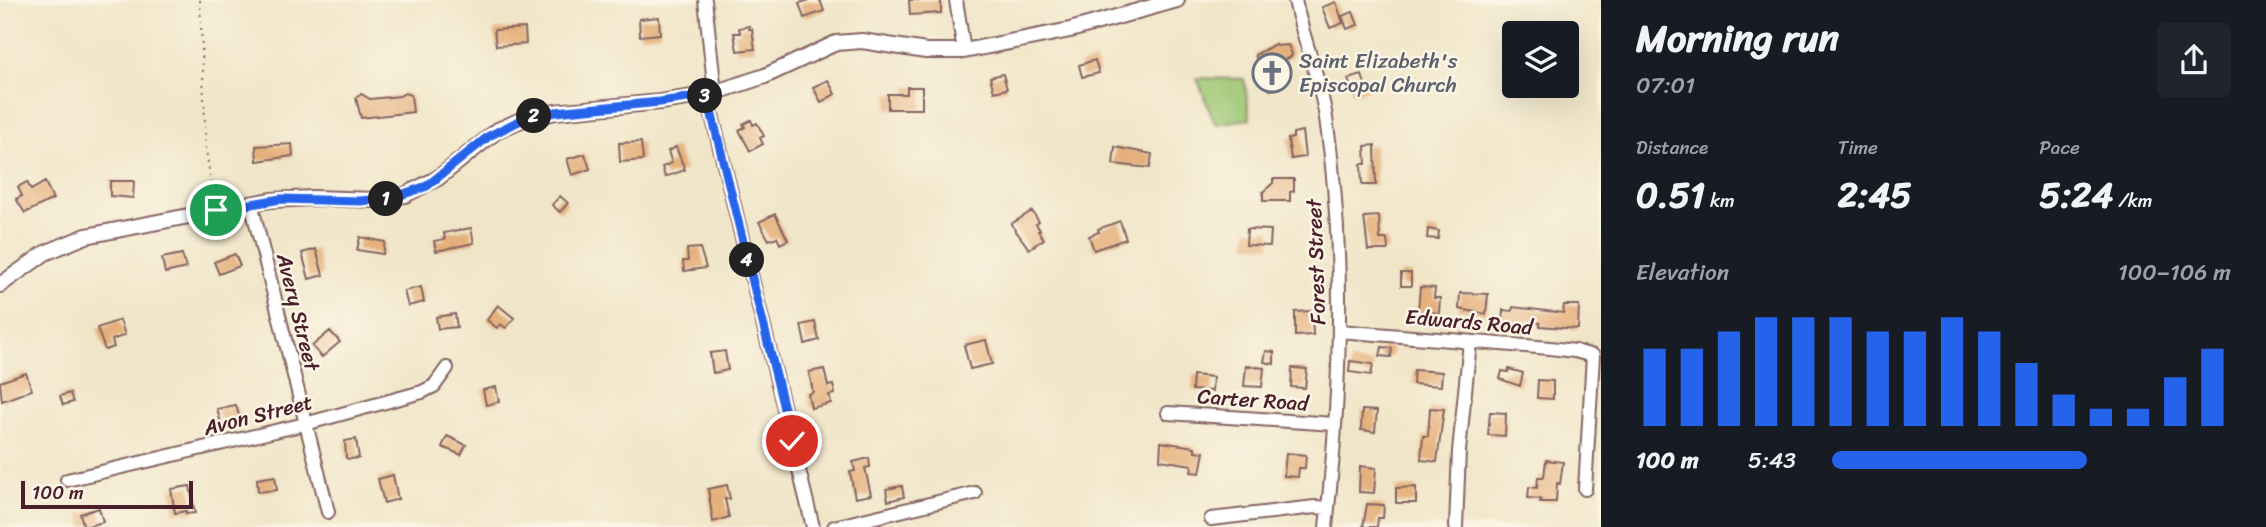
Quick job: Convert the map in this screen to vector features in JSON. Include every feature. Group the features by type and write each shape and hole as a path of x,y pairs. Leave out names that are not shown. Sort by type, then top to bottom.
{"street":[{"path":"705,0 711,94 813,527"},
{"path":"956,0 964,51"},
{"path":"0,285 45,253 75,239 251,202 293,198 360,201 392,198 427,186 489,136 521,120 555,112 660,102 711,94 765,76 823,47 840,42 862,40 926,51 964,51 1031,40 1177,0"},
{"name":"Forest Street","path":"1295,0 1322,96 1335,220 1339,331 1335,424 1326,527"},
{"name":"Avery Street","path":"251,202 328,512"},
{"name":"Edwards Road","path":"1339,331 1587,353 1594,358 1585,489"},
{"path":"1455,527 1459,450 1470,342"},
{"name":"Avon Street","path":"67,480 304,424 427,391 447,368"},
{"name":"Carter Road","path":"1168,413 1335,424"},
{"path":"834,527 975,493"},
{"path":"1211,519 1315,507 1328,508"}],"path":[{"path":"200,0 206,149 216,210"}],"green space":[{"path":"1197,78 1244,79 1250,119 1215,124"}],"building":[{"path":"820,0 824,11 804,18 799,3"},
{"path":"909,0 941,0 941,13 910,15"},
{"path":"1336,2 1343,23 1330,28 1322,7"},
{"path":"1353,12 1358,25 1347,29 1342,16"},
{"path":"659,17 660,34 640,36 639,19"},
{"path":"749,26 749,29 752,29 755,49 737,51 734,33 740,33 739,28"},
{"path":"525,28 526,44 496,46 494,30"},
{"name":"Saint Elizabeth's Episcopal Church","path":"1275,44 1288,45 1292,54 1277,63 1285,83 1270,90 1255,55"},
{"path":"1095,60 1099,73 1082,77 1079,65"},
{"path":"1003,74 1007,89 994,92 990,77"},
{"path":"1362,75 1367,90 1353,94 1348,79"},
{"path":"828,80 835,94 821,102 813,87"},
{"path":"907,87 922,87 922,109 888,109 888,94 907,94"},
{"path":"404,93 411,95 413,112 361,118 356,98 361,94 370,99 400,96"},
{"path":"751,120 753,125 757,123 764,136 760,138 763,144 750,151 739,130"},
{"path":"1302,131 1305,157 1291,159 1288,139 1293,138 1293,133"},
{"path":"641,142 643,160 620,162 619,143"},
{"path":"292,144 293,156 257,161 256,146"},
{"path":"1375,145 1376,185 1362,185 1361,164 1366,164 1365,146"},
{"path":"676,147 685,170 665,177 662,167 672,163 668,151"},
{"path":"1115,147 1152,154 1150,168 1113,164"},
{"path":"585,154 590,169 572,175 567,159"},
{"path":"1273,179 1294,179 1294,191 1290,192 1290,201 1263,201 1263,192 1273,183"},
{"path":"110,181 134,181 133,198 110,196"},
{"path":"27,182 31,190 45,182 53,199 25,213 16,199 22,196 18,187"},
{"path":"560,196 568,203 560,212 552,205"},
{"path":"1032,211 1039,222 1036,224 1040,230 1038,231 1044,239 1029,249 1011,224"},
{"path":"775,214 788,240 780,244 777,237 769,240 759,222"},
{"path":"1379,216 1380,239 1387,239 1388,250 1368,250 1364,217"},
{"path":"1120,221 1126,239 1094,250 1089,236 1099,232 1098,229"},
{"path":"471,228 474,243 436,251 434,241 445,239 444,233"},
{"path":"1247,229 1271,230 1270,246 1246,245"},
{"path":"1428,229 1439,231 1438,239 1427,238"},
{"path":"360,237 385,242 383,254 357,250"},
{"path":"700,248 706,268 684,271 683,261 688,261 687,249"},
{"path":"316,249 323,275 309,279 302,253"},
{"path":"182,254 186,268 165,273 162,258"},
{"path":"235,254 240,266 219,274 214,262"},
{"path":"1401,273 1411,273 1411,286 1401,286"},
{"path":"421,287 424,302 408,306 404,291"},
{"path":"1420,287 1435,288 1434,298 1440,298 1439,313 1418,311"},
{"path":"1460,293 1488,294 1486,314 1459,309"},
{"path":"498,305 514,318 506,328 500,324 497,328 487,320"},
{"path":"1564,305 1579,305 1578,329 1540,326 1540,323 1533,322 1532,325 1502,324 1503,310 1512,311 1513,307 1563,313"},
{"path":"1312,311 1313,335 1295,336 1295,312"},
{"path":"455,314 457,327 438,329 436,317"},
{"path":"120,320 125,335 112,340 114,347 105,350 97,328"},
{"path":"815,322 819,340 805,344 801,325"},
{"path":"330,331 340,342 322,357 312,346"},
{"path":"986,340 992,364 970,369 964,345"},
{"path":"1382,347 1392,348 1391,357 1380,356"},
{"path":"725,351 728,370 713,373 710,353"},
{"path":"1266,351 1274,352 1274,364 1264,362"},
{"path":"1350,361 1373,364 1371,375 1349,372"},
{"path":"1246,366 1264,368 1262,387 1244,386"},
{"path":"1292,368 1307,369 1305,388 1291,387"},
{"path":"824,369 828,386 833,385 835,394 829,395 831,403 811,408 808,394 813,392 809,372"},
{"path":"1509,369 1523,373 1520,386 1500,379 1502,371 1508,372"},
{"path":"1414,370 1442,372 1441,386 1413,384"},
{"path":"26,373 32,390 2,401 0,382"},
{"path":"1193,375 1213,377 1212,391 1192,390"},
{"path":"1538,380 1553,381 1553,399 1537,398"},
{"path":"496,387 499,402 486,405 483,390"},
{"path":"70,393 73,402 63,405 60,396"},
{"path":"236,405 240,419 221,423 217,409"},
{"path":"1430,408 1444,409 1437,462 1421,460 1423,436 1428,436"},
{"path":"1362,410 1377,411 1375,432 1361,430"},
{"path":"1490,412 1506,413 1505,436 1488,435"},
{"path":"447,436 466,445 461,455 442,447"},
{"path":"356,439 359,458 346,458 345,441"},
{"path":"1161,442 1195,447 1195,451 1204,452 1200,473 1191,472 1192,465 1160,460"},
{"path":"1286,453 1306,455 1305,468 1299,468 1298,477 1284,476"},
{"path":"869,458 870,467 865,468 871,495 855,498 850,472 855,471 853,462"},
{"path":"1546,460 1563,462 1560,484 1557,483 1556,502 1540,502 1541,499 1528,498 1529,487 1537,488 1538,477 1544,477"},
{"path":"1360,466 1376,468 1374,493 1359,492"},
{"path":"393,475 398,499 384,503 378,479"},
{"path":"275,476 277,490 258,492 257,479"},
{"path":"727,485 730,499 725,499 729,517 713,522 708,489"},
{"path":"190,486 195,513 175,513 171,489"},
{"path":"902,486 904,497 888,501 886,489"},
{"path":"1416,487 1416,503 1396,503 1396,488"},
{"path":"1367,504 1384,505 1383,518 1378,518 1377,527 1363,527"},
{"path":"99,508 103,522 84,527 80,514"}],"place":[{"name":"Saint Elizabeth's Episcopal Church","path":"1272,73"}],"route":[{"path":"216,210 281,199 360,201 405,195 439,178 498,130 533,116 707,95 792,441"}]}
